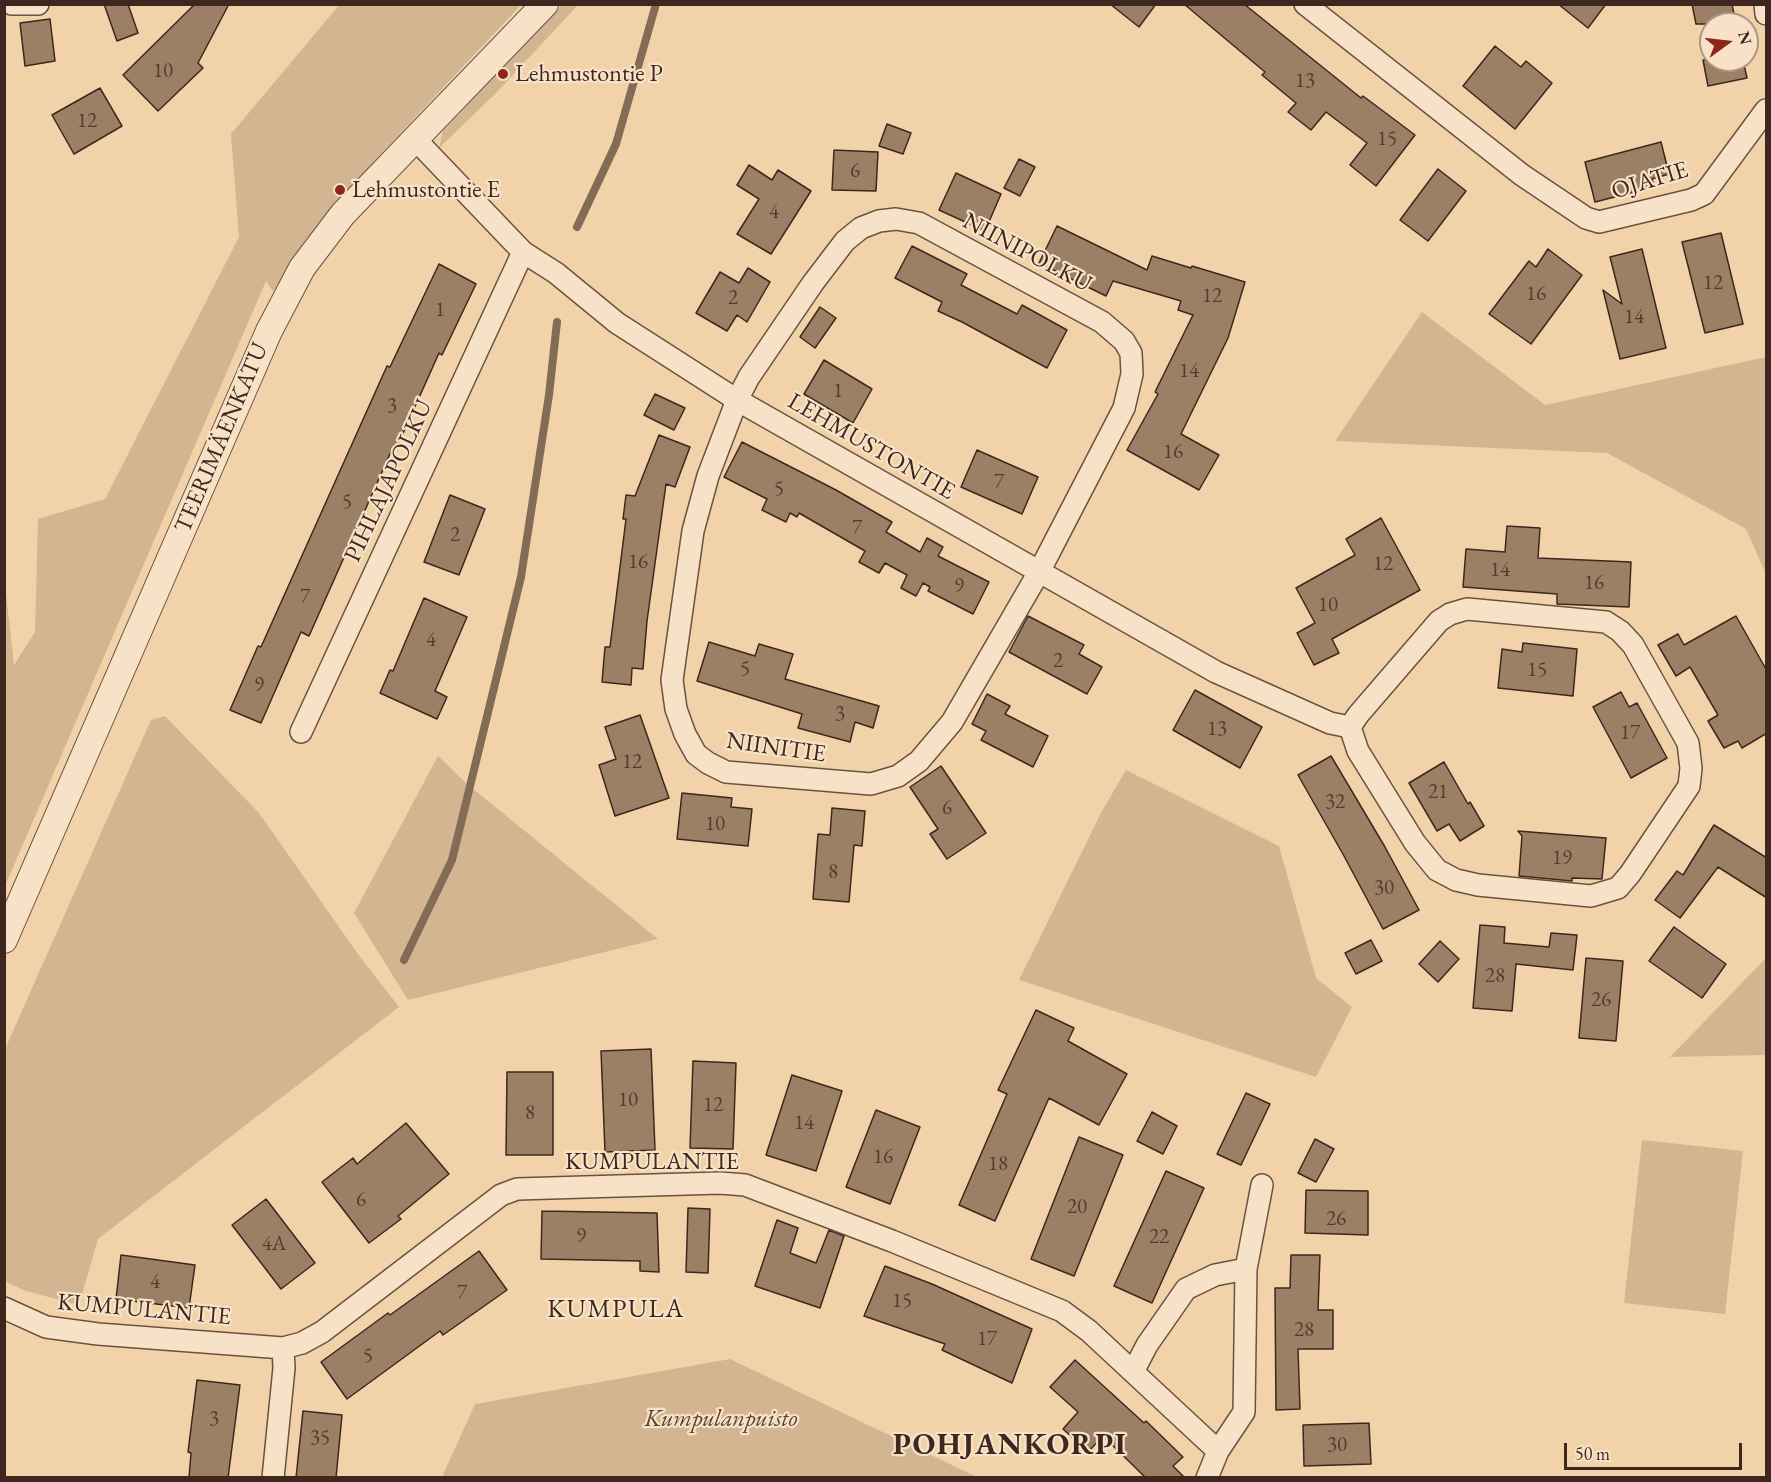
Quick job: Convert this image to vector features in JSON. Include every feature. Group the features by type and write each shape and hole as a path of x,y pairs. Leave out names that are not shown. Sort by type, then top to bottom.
{"street":[{"path":"12,4 38,4"},
{"name":"TEERIMÄENKATU","path":"4,940 269,331 302,268 336,223 545,4"},
{"name":"OJATIE","path":"1305,4 1522,175 1586,219 1599,222 1691,200 1704,194 1767,110"},
{"path":"1765,4 1767,14"},
{"name":"LEHMUSTONTIE","path":"415,139 523,252 556,273 617,323 737,400 1216,672 1330,723 1350,727"},
{"name":"NIINIPOLKU","path":"737,400 749,377 845,241 861,228 879,221 896,219 919,223 1102,322 1124,341 1131,353 1132,374 1124,408 1038,572"},
{"name":"PIHLAJAPOLKU","path":"301,732 523,252"},
{"name":"NIINITIE","path":"737,400 698,509 672,680 676,709 685,734 696,754 708,763 726,772 744,775 871,784 898,776 919,761 952,722 1038,572"},
{"path":"1467,609 1606,622 1620,631 1633,645 1688,743 1692,768 1689,786 1630,874 1618,888 1591,896 1478,885 1456,880 1437,870 1415,843 1358,751 1350,727 1439,621 1450,614 1467,609"},
{"name":"KUMPULANTIE","path":"4,1308 46,1327 283,1348 302,1343 322,1332 501,1195 517,1189 745,1185 1062,1311 1089,1331 1218,1451"},
{"path":"1207,1478 1218,1451 1244,1412 1246,1269 1262,1185"},
{"path":"1133,1372 1147,1345 1186,1289 1215,1275 1246,1269"},
{"path":"273,1478 284,1368 283,1348"}],"green space":[{"path":"339,5 521,5 379,156 273,291 266,281 5,886 4,575 14,665 35,632 38,519 105,499 239,237 231,134"},
{"path":"562,5 578,5 495,94 439,148 443,131"},
{"path":"1422,312 1545,405 1766,357 1766,574 1746,529 1607,453 1335,441"},
{"path":"165,716 259,813 358,954 399,1007 98,1239 79,1305 26,1291 8,1283 5,1279 5,1049 151,720"},
{"path":"438,756 467,784 658,939 408,1000 354,913"},
{"path":"1126,770 1279,846 1316,978 1352,1007 1316,1077 1019,980 1102,811"},
{"path":"1766,958 1766,1055 1670,1057"},
{"path":"1642,1140 1743,1151 1725,1314 1624,1303"},
{"name":"Kumpulanpuisto","path":"730,1359 977,1477 442,1477 475,1404"}],"building":[{"path":"104,4 128,4 138,33 117,41"},
{"path":"195,4 229,4 198,63 203,68 158,111 123,75"},
{"path":"1110,4 1156,4 1139,27"},
{"path":"1184,4 1244,4 1361,98 1363,96 1415,135 1376,186 1350,165 1367,143 1326,112 1311,130 1288,112 1296,103 1262,75 1265,72"},
{"path":"1558,4 1606,4 1588,28"},
{"path":"1692,4 1732,4 1734,12 1699,12 1699,24 1696,24"},
{"path":"50,19 55,61 25,66 20,23"},
{"path":"1495,46 1521,67 1526,61 1552,83 1515,129 1463,86"},
{"path":"1705,72 1746,72 1747,78 1708,86"},
{"path":"100,88 122,126 74,154 52,115"},
{"path":"887,124 911,133 903,154 879,146"},
{"path":"1661,142 1669,174 1652,179 1654,187 1595,202 1585,162"},
{"path":"834,150 878,152 876,191 832,190"},
{"path":"1019,159 1035,167 1020,196 1004,188"},
{"path":"749,165 772,180 778,170 811,191 771,254 737,234 759,199 737,185"},
{"path":"1438,169 1466,191 1428,241 1400,220"},
{"path":"956,173 1001,194 985,231 939,210"},
{"path":"1057,226 1147,270 1152,256 1245,282 1228,338 1181,434 1219,455 1199,490 1127,450 1158,394 1155,392 1193,315 1178,310 1181,301 1113,281 1106,296 1039,263"},
{"path":"1721,233 1743,324 1705,333 1682,242"},
{"path":"912,246 967,274 961,285 1017,314 1022,305 1067,330 1047,368 938,311 942,302 895,278"},
{"path":"1548,249 1582,275 1531,344 1489,314 1529,261 1536,267"},
{"path":"1642,249 1666,348 1620,359 1603,290 1622,304 1610,257"},
{"path":"439,264 476,284 442,355 439,353 397,447 394,445 309,636 301,632 261,723 230,710 258,646 261,647 387,366 390,367"},
{"path":"748,268 770,282 747,322 737,315 727,331 696,313 720,272 739,283"},
{"path":"820,307 836,318 815,348 800,337"},
{"path":"824,360 872,389 853,423 804,394"},
{"path":"655,394 685,408 674,430 644,415"},
{"path":"659,435 690,447 675,487 666,484 647,621 643,669 632,668 631,685 602,682 605,647 610,647 626,519 623,519 626,495 635,496"},
{"path":"742,442 836,490 892,522 886,532 920,552 927,538 943,547 938,556 989,582 973,614 928,591 930,587 923,583 916,596 901,588 907,575 885,563 879,573 859,562 865,551 799,513 797,517 790,513 786,522 762,510 767,499 724,477"},
{"path":"977,450 1038,477 1022,514 961,487"},
{"path":"450,495 485,509 459,575 424,562"},
{"path":"1381,518 1420,590 1332,639 1339,653 1314,665 1297,633 1315,623 1296,588 1355,555 1346,539"},
{"path":"1507,526 1540,528 1538,558 1631,562 1629,607 1557,604 1557,594 1463,587 1466,549 1505,552"},
{"path":"424,598 467,617 435,691 447,697 437,719 380,693 390,670 393,671"},
{"path":"1028,616 1084,645 1079,654 1102,667 1087,694 1009,652"},
{"path":"1736,616 1767,671 1767,733 1742,748 1738,741 1724,748 1708,721 1718,715 1690,667 1676,676 1658,645 1678,634 1684,645"},
{"path":"709,642 755,656 759,644 793,654 785,679 879,706 873,728 855,722 850,742 798,728 802,714 697,681"},
{"path":"1523,643 1577,649 1573,696 1498,688 1502,649 1522,652"},
{"path":"1195,690 1262,727 1240,768 1173,730"},
{"path":"1621,692 1629,707 1637,703 1667,758 1631,778 1593,707"},
{"path":"987,694 1010,706 1005,714 1048,736 1033,767 981,740 986,731 972,724"},
{"path":"640,715 669,798 615,816 599,765 616,759 605,727"},
{"path":"1331,756 1419,910 1383,929 1298,775"},
{"path":"1444,762 1468,804 1470,802 1484,826 1460,841 1449,824 1437,831 1409,783"},
{"path":"941,766 986,833 947,859 930,834 938,829 910,787"},
{"path":"682,793 732,798 731,807 752,809 748,846 677,839"},
{"path":"832,808 865,811 862,846 854,845 849,902 813,899 818,834 830,835"},
{"path":"1714,825 1767,858 1767,898 1718,867 1680,918 1655,900 1677,871 1683,875"},
{"path":"1518,831 1606,838 1602,879 1572,878 1572,881 1519,876 1522,836"},
{"path":"1480,925 1505,927 1504,943 1549,947 1551,933 1577,935 1573,970 1516,964 1512,1011 1473,1008"},
{"path":"1674,927 1726,964 1702,998 1649,961"},
{"path":"1371,940 1382,961 1356,974 1345,953"},
{"path":"1440,941 1459,959 1438,982 1419,964"},
{"path":"1586,958 1623,961 1616,1041 1579,1038"},
{"path":"1036,1010 1074,1028 1068,1041 1127,1074 1099,1125 1049,1098 995,1221 959,1205 1007,1094 998,1090"},
{"path":"651,1049 655,1150 605,1152 601,1051"},
{"path":"693,1061 736,1063 733,1149 690,1148"},
{"path":"507,1072 553,1072 553,1155 506,1155"},
{"path":"792,1075 842,1091 816,1171 766,1155"},
{"path":"1246,1093 1270,1104 1241,1165 1217,1154"},
{"path":"876,1110 920,1127 890,1204 846,1187"},
{"path":"1152,1112 1177,1126 1163,1154 1137,1141"},
{"path":"406,1123 449,1174 398,1216 401,1219 369,1243 322,1182 353,1158 357,1164"},
{"path":"1079,1137 1123,1155 1074,1276 1031,1259"},
{"path":"1315,1139 1334,1149 1316,1182 1298,1173"},
{"path":"1166,1171 1204,1188 1152,1303 1114,1286"},
{"path":"1306,1190 1368,1191 1368,1235 1305,1233"},
{"path":"266,1199 315,1263 281,1289 232,1225"},
{"path":"688,1208 710,1209 708,1273 686,1272"},
{"path":"542,1211 657,1213 659,1272 640,1271 640,1261 541,1259"},
{"path":"777,1220 798,1228 790,1253 816,1263 829,1230 844,1236 820,1308 755,1286"},
{"path":"479,1251 507,1290 443,1335 440,1331 347,1399 321,1362"},
{"path":"121,1255 195,1265 189,1308 116,1299"},
{"path":"1291,1255 1320,1255 1318,1310 1333,1310 1333,1349 1298,1349 1300,1409 1276,1410 1275,1288 1290,1288"},
{"path":"885,1266 932,1284 1032,1329 1012,1383 942,1350 945,1344 864,1316"},
{"path":"1075,1360 1144,1423 1146,1421 1183,1457 1173,1466 1185,1478 1146,1478 1103,1436 1088,1452 1063,1429 1078,1412 1050,1387"},
{"path":"197,1380 240,1385 228,1478 189,1478 191,1453 188,1452"},
{"path":"303,1411 342,1415 336,1478 296,1478"},
{"path":"1369,1423 1371,1464 1304,1466 1303,1425"}],"waterway":[{"path":"577,227 616,144 656,4"},
{"path":"404,960 452,860 521,577 549,395 557,322"}],"place":[{"name":"Lehmustontie P","path":"503,74"},
{"name":"Lehmustontie E","path":"340,190"}],"district":[{"name":"KUMPULA","path":"616,1310"},
{"name":"POHJANKORPI","path":"1010,1446"}]}
